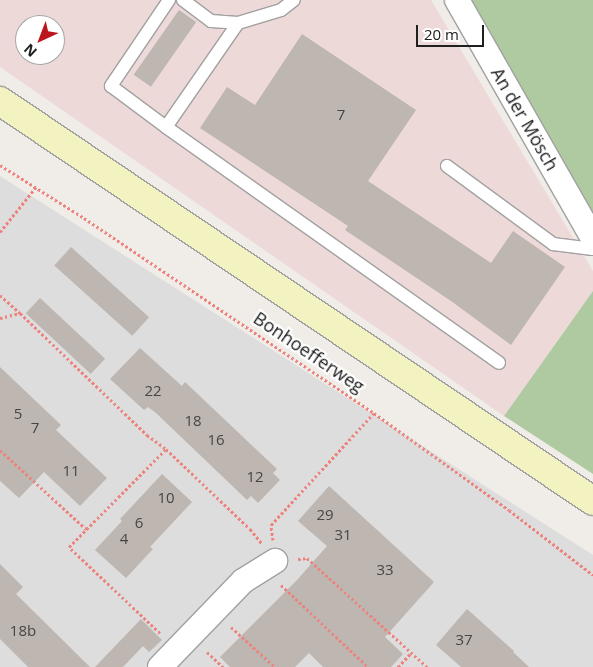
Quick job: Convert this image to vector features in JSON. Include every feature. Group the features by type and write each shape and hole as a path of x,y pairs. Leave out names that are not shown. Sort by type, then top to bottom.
{"street":[{"name":"An der Mösch","path":"457,0 593,238"},
{"path":"0,102 593,501"},
{"path":"160,667 243,581 269,564"}],"lane":[{"path":"169,0 111,86 499,363"},
{"path":"183,0 210,20 238,24 281,10 294,0"},
{"path":"166,127 238,24"},
{"path":"447,166 553,244 593,249"}],"path":[{"name":"Bonhoefferweg","path":"0,165 36,187 374,413 508,510 593,575"},
{"path":"0,232 36,187"},
{"path":"0,295 147,435 166,449 250,529 269,564 368,667"},
{"path":"0,318 20,313"},
{"path":"269,564 271,525 374,413"},
{"path":"166,449 69,547 177,649"},
{"path":"0,450 86,529"},
{"path":"269,564 306,558 427,667"},
{"path":"213,612 275,667"},
{"path":"398,667 411,653"}],"shaded area":[{"path":"0,0 431,0 593,271 593,291 504,416 0,67"},
{"path":"0,176 593,555 593,667 0,667"}],"green space":[{"path":"465,0 593,0 593,220"},
{"path":"593,291 593,474 504,416"}],"building":[{"path":"179,10 196,22 151,87 134,75"},
{"path":"302,34 416,110 368,181 491,263 513,231 565,267 511,345 451,301 345,230 348,226 200,128 227,87 255,105"},
{"path":"71,247 149,317 132,336 54,266"},
{"path":"40,298 105,359 91,374 26,313"},
{"path":"140,348 182,386 185,382 277,469 273,473 280,480 258,503 251,496 247,500 156,413 148,407 144,410 110,379"},
{"path":"0,367 61,425 56,430 107,478 80,506 44,472 19,498 0,481"},
{"path":"162,474 192,502 150,547 153,549 126,578 95,550 122,521 120,519"},
{"path":"329,486 434,582 385,637 403,654 391,667 323,667 309,653 295,667 230,667 220,657 297,580 327,546 298,521"},
{"path":"0,564 23,587 16,594 90,667 28,667 0,639"},
{"path":"467,609 529,667 461,667 436,645"},
{"path":"141,619 162,640 149,652 143,646 123,667 95,667"}]}
